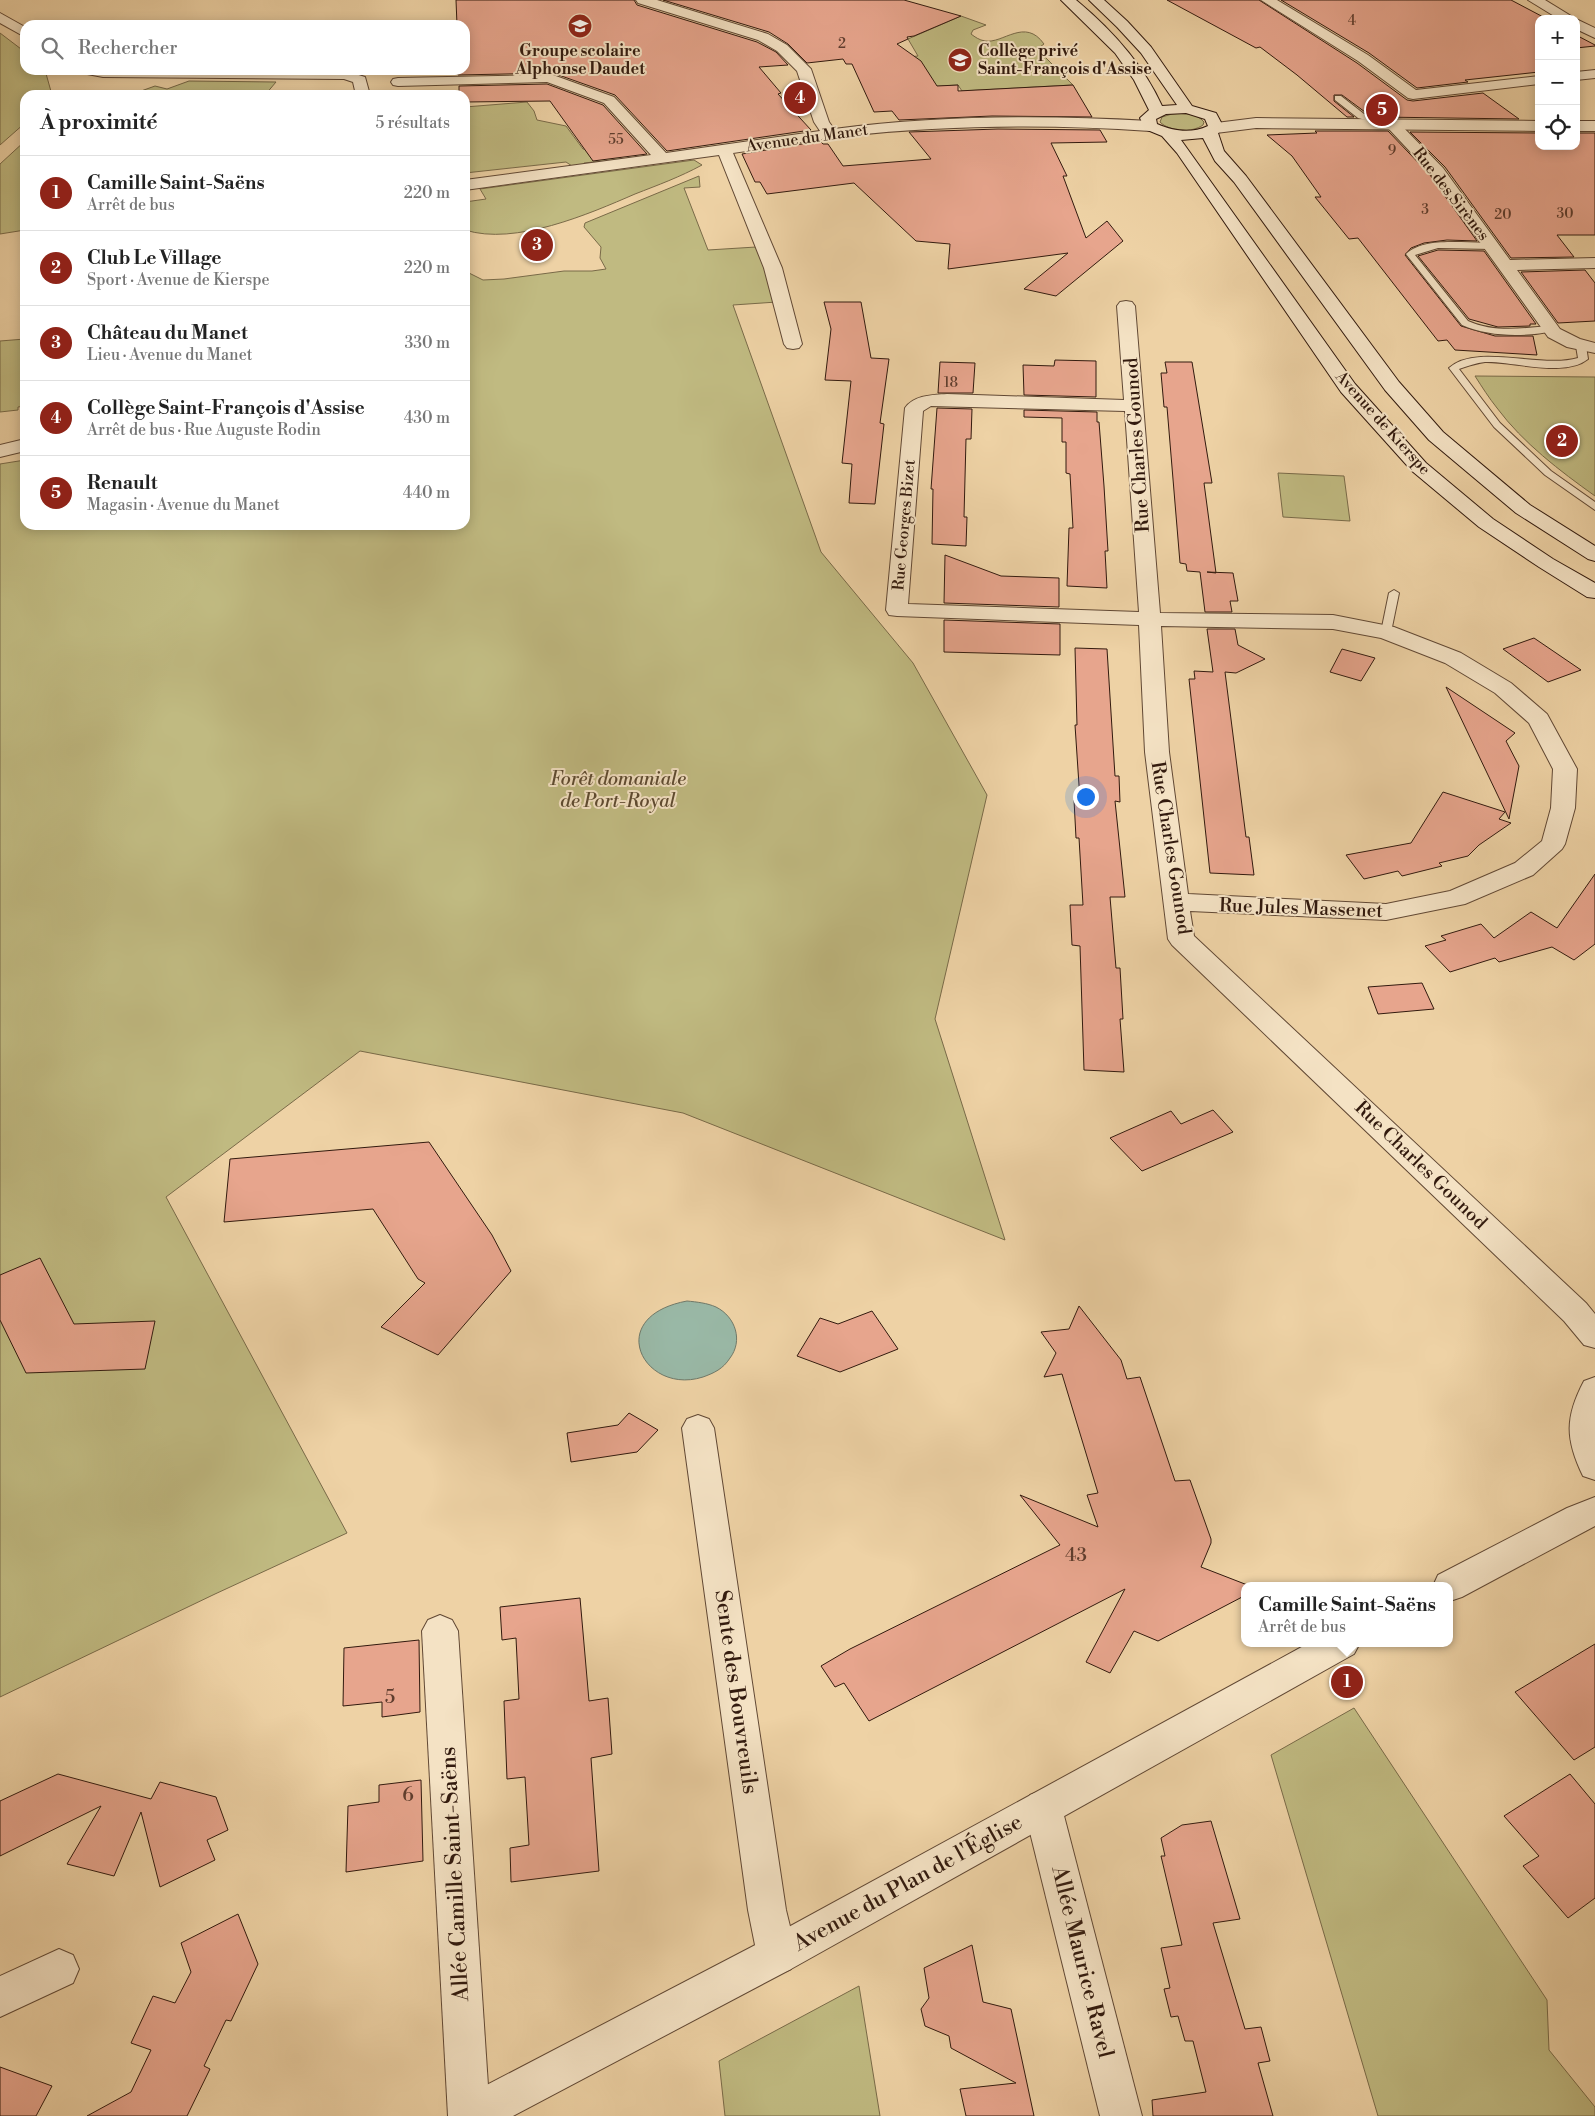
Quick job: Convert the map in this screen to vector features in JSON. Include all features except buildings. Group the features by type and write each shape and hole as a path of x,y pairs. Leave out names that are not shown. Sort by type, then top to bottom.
{"street":[{"path":"643,0 763,38 782,48 804,69 822,122 830,132"},
{"name":"Avenue de Kierspe","path":"1068,0 1091,18 1113,43 1148,89 1157,121 1182,150 1348,388 1419,467 1486,523 1546,563 1595,592"},
{"path":"1096,0 1114,15 1139,41 1179,95 1187,109"},
{"path":"1268,0 1363,58 1413,95 1535,80"},
{"path":"1535,0 1562,15"},
{"path":"1,11 20,28"},
{"path":"1580,25 1595,34"},
{"path":"1580,76 1595,74"},
{"path":"346,75 360,80 362,90"},
{"path":"398,82 548,78 609,100 662,158"},
{"path":"1157,121 1187,109 1205,113 1328,119 1393,125"},
{"name":"Avenue de Kierspe","path":"1205,113 1211,116 1213,130 1210,141 1217,153 1240,179 1392,386 1436,436 1523,510 1595,555"},
{"path":"1157,121 1190,136 1256,123 1535,126"},
{"name":"Avenue du Manet","path":"470,183 802,139 830,132 962,123 1157,121"},
{"name":"Rue des Sirènes","path":"1393,125 1437,171 1552,329 1566,341 1588,347"},
{"path":"1580,126 1595,126"},
{"path":"724,149 773,268 792,344"},
{"path":"1506,265 1595,263"},
{"name":"Rue Charles Gounod","path":"1126,306 1150,619 1157,752 1181,939 1575,1312 1595,1336"},
{"name":"Rue Georges Bizet","path":"1133,406 947,400 927,401 914,408 897,610 1150,619"},
{"path":"0,451 20,446"},
{"name":"Rue Jules Massenet","path":"1150,619 1333,622 1386,632 1452,658 1503,688 1539,719 1565,769 1563,808 1553,844 1524,869 1456,898 1386,912 1176,902"},
{"path":"1595,1390 1586,1410 1585,1440 1595,1466"},
{"name":"Sente des Bouvreuils","path":"698,1428 767,1910 777,1955"},
{"path":"1453,1584 1595,1511"},
{"name":"Allée Camille Saint-Saëns","path":"440,1631 470,2116"},
{"name":"Avenue du Plan de l'Église","path":"470,2116 777,1955 1335,1647"},
{"name":"Allée Maurice Ravel","path":"1043,1808 1122,2116"},
{"path":"0,1997 59,1969"}],"lane":[{"path":"1338,98 1360,116 1393,125"},
{"path":"1492,246 1428,246 1417,248 1410,254 1465,323 1474,328 1489,330 1552,329"},
{"path":"1588,347 1584,359 1575,363 1561,364 1479,359 1464,362 1454,368 1497,425 1548,473 1595,507"},
{"path":"1386,632 1394,593"}],"green space":[{"path":"961,16 986,25 973,30 971,34 983,41 992,41 1022,32 1037,36 1044,44 1037,49 1073,85 962,91 958,85 923,87 908,57 918,56 908,39"},
{"path":"0,33 20,48 20,75 46,75 51,90 20,90 20,127 0,145"},
{"path":"189,81 276,82 269,90 144,90 155,86 167,89"},
{"path":"527,102 534,111 537,120 566,126 583,149 613,151 623,160 589,162 584,163 585,165 572,166 566,162 470,172 470,107"},
{"path":"1172,114 1194,115 1204,122 1198,128 1181,130 1169,128 1160,122 1162,117"},
{"path":"20,146 20,231 0,234 0,164"},
{"path":"694,160 702,165 596,210 552,226 506,234 485,234 470,231 470,201 486,199 480,189"},
{"name":"Forêt domaniale de Port-Royal","path":"699,176 700,187 684,188 708,250 756,247 777,302 733,305 821,552 913,663 987,795 935,1019 1005,1240 683,1113 360,1051 166,1197 347,1533 0,1697 0,464 20,461 20,530 470,530 470,274 483,280 564,271 606,269 600,258 601,247 584,227 585,223"},
{"path":"20,339 20,407 18,407 18,410 0,412 0,341"},
{"path":"1475,376 1595,377 1595,496 1555,466 1518,433 1494,404"},
{"path":"1278,473 1344,476 1350,521 1283,517"},
{"path":"1354,1708 1547,2000 1549,2050 1595,2107 1595,2116 1378,2116 1271,1755"},
{"path":"859,1986 880,2116 725,2116 719,2061"}],"shaded area":[{"path":"687,1301 709,1305 723,1311 733,1323 737,1337 734,1351 730,1358 718,1370 703,1377 682,1380 664,1375 650,1366 641,1352 639,1337 645,1322 661,1310"}],"place":[{"name":"Groupe scolaire Alphonse Daudet","path":"580,26"},
{"name":"Collège privé Saint-François d'Assise","path":"960,60"},
{"name":"Collège Saint-François d'Assise","path":"800,98"},
{"name":"Renault","path":"1382,110"},
{"name":"Château du Manet","path":"537,245"},
{"name":"Club Le Village","path":"1562,441"},
{"name":"Camille Saint-Saëns","path":"1347,1682"}]}
